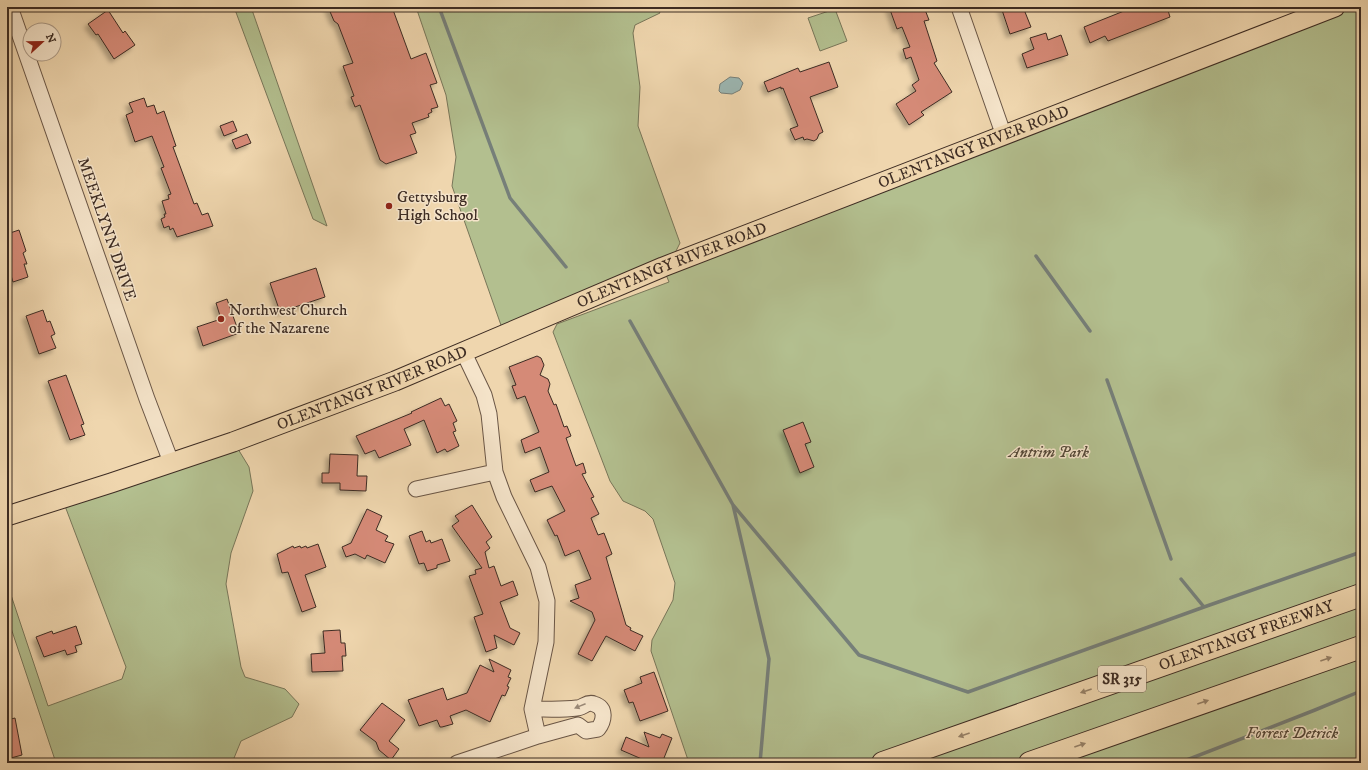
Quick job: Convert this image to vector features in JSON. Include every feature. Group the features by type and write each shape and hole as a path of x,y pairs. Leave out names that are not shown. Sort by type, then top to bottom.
{"highway":[{"name":"OLENTANGY FREEWAY","path":"882,763 1361,595"},
{"path":"1030,763 1361,647"}],"main road":[{"name":"OLENTANGY RIVER ROAD","path":"7,516 111,484 305,416 395,381 663,267 1335,7"}],"street":[{"name":"MEEKLYNN DRIVE","path":"10,7 147,399 171,462"},
{"path":"959,7 1004,136"},
{"path":"464,351 484,395 489,414 495,472 504,498 538,567 547,601 546,642 532,709 538,736"},
{"path":"416,489 495,472"},
{"path":"457,763 538,736 578,725 586,731 598,729 603,722 604,715 601,708 594,704 587,703 579,708 532,709"}],"green space":[{"path":"234,7 251,7 327,226 313,219"},
{"path":"416,7 657,7 660,13 635,25 633,33 640,87 638,126 680,243 675,253 502,328 452,186 456,157 446,95"},
{"name":"Antrim Park","path":"1335,7 1361,7 1361,763 686,763 688,760 651,651 652,640 673,600 675,583 653,519 645,511 623,501 610,481 553,332 557,324 669,282 663,267"},
{"path":"835,9 847,41 820,51 808,18"},
{"path":"238,449 249,467 253,491 231,553 226,584 241,667 245,677 285,689 299,704 292,717 241,741 232,763 56,763 7,616 7,583 48,706 122,679 126,667 65,506"}],"water":[{"path":"730,77 739,78 743,83 740,90 732,94 721,93 719,91 720,84"}],"building":[{"name":"Gettysburg High School","path":"328,7 392,7 411,59 426,53 437,83 430,85 438,107 431,109 432,112 428,114 429,117 412,123 416,133 410,135 417,153 386,164 380,160 360,105 355,107 351,97 354,96 343,66 353,63 338,24 334,21"},
{"path":"889,7 924,7 929,20 924,21 937,61 934,63 952,92 921,112 924,115 909,125 896,104 916,91 912,85 919,80 911,57 906,59 903,49 910,47 902,27 897,29"},
{"path":"1001,7 1023,7 1031,27 1010,34"},
{"path":"1134,7 1167,7 1170,17 1108,41 1105,36 1090,43 1084,27"},
{"path":"108,10 123,33 125,31 135,45 114,59 98,34 96,35 88,24"},
{"path":"1046,33 1048,40 1061,35 1068,55 1027,68 1022,54 1034,49 1030,38"},
{"path":"829,62 838,87 810,97 823,132 819,134 817,139 814,141 807,139 804,140 803,137 795,140 790,129 798,126 783,88 781,89 781,87 768,92 764,82 798,68 800,72"},
{"path":"144,98 147,107 154,105 157,114 164,111 176,146 173,147 194,204 197,203 202,215 208,213 213,226 177,237 173,228 170,230 169,226 164,228 161,219 165,217 164,214 166,214 162,201 169,199 168,195 171,194 161,168 164,167 152,136 135,142 126,115 133,112 129,103"},
{"path":"233,121 237,131 224,136 220,126"},
{"path":"247,134 251,143 236,149 232,140"},
{"path":"19,230 26,251 23,253 27,264 24,264 28,277 13,282 10,272 7,273 7,234"},
{"path":"316,268 325,297 280,312 270,283"},
{"name":"Northwest Church of the Nazarene","path":"227,299 239,333 203,346 197,327 221,319 216,303"},
{"path":"43,310 47,322 50,321 55,334 51,336 56,348 39,354 26,316"},
{"path":"537,356 541,358 544,365 540,375 548,379 550,384 548,391 554,405 556,404 564,427 567,426 571,436 566,438 576,466 583,463 586,473 582,474 594,497 591,498 599,514 591,518 598,535 604,533 612,554 606,557 626,625 631,628 630,630 643,636 635,651 606,636 592,661 578,654 595,620 592,612 570,601 579,598 575,585 591,579 579,550 565,556 557,535 555,536 547,520 565,511 552,486 535,492 530,480 549,472 540,447 525,453 521,440 539,432 525,396 517,399 512,386 516,385 509,367"},
{"path":"66,375 84,424 81,425 85,435 70,440 48,381"},
{"path":"441,398 445,406 449,404 457,421 453,423 456,431 453,432 459,446 447,452 445,449 437,453 424,420 404,429 411,445 379,458 375,450 365,454 356,436 412,413 411,412"},
{"path":"803,422 811,442 805,444 814,467 800,473 783,430"},
{"path":"330,454 358,455 357,476 367,476 366,491 340,490 340,483 322,483 322,473 329,473"},
{"path":"472,505 492,537 486,542 490,548 485,552 489,568 494,566 501,586 513,581 518,595 500,602 510,628 520,633 514,645 494,635 497,648 486,652 474,617 483,614 469,576 476,574 475,570 482,568 452,526 459,521 455,516"},
{"path":"367,509 382,516 376,530 388,536 385,541 394,544 385,563 367,555 365,559 355,554 346,557 342,547 351,543"},
{"path":"422,531 426,542 430,540 431,543 442,539 450,561 437,565 437,568 427,571 424,563 419,564 409,536"},
{"path":"318,544 326,567 305,575 316,607 302,612 288,572 282,573 277,554 293,546 294,548 300,546 301,548 306,546 307,548"},
{"path":"76,626 82,644 75,646 77,652 67,655 65,650 44,657 36,637 52,631 53,634"},
{"path":"340,630 341,643 345,643 346,656 342,656 343,671 312,672 311,654 325,653 323,631"},
{"path":"489,659 511,670 508,677 511,678 507,686 509,687 505,696 502,695 490,722 466,710 450,716 453,724 440,727 437,720 419,726 408,700 443,688 447,700 467,693 480,665 494,672"},
{"path":"654,672 668,711 640,721 633,702 629,703 624,690 642,683 640,677"},
{"path":"382,703 405,720 389,741 399,749 391,760 379,750 376,742 360,730"},
{"path":"15,718 22,755 7,759 7,720"},
{"path":"644,732 660,738 662,734 672,738 662,763 651,763 621,750 626,737 649,747"}],"waterway":[{"path":"439,7 510,198 566,267"},
{"path":"1036,256 1090,331"},
{"path":"630,321 733,505 769,659 760,763"},
{"path":"1107,380 1171,559"},
{"path":"733,505 859,655 968,692 1204,607"},
{"path":"1181,579 1204,607 1361,552"},
{"path":"1179,763 1361,691"}],"place":[{"name":"Gettysburg High School","path":"389,206"},
{"name":"Northwest Church of the Nazarene","path":"221,319"}],"park label":[{"name":"Forrest Detrick","path":"1292,733"}]}
